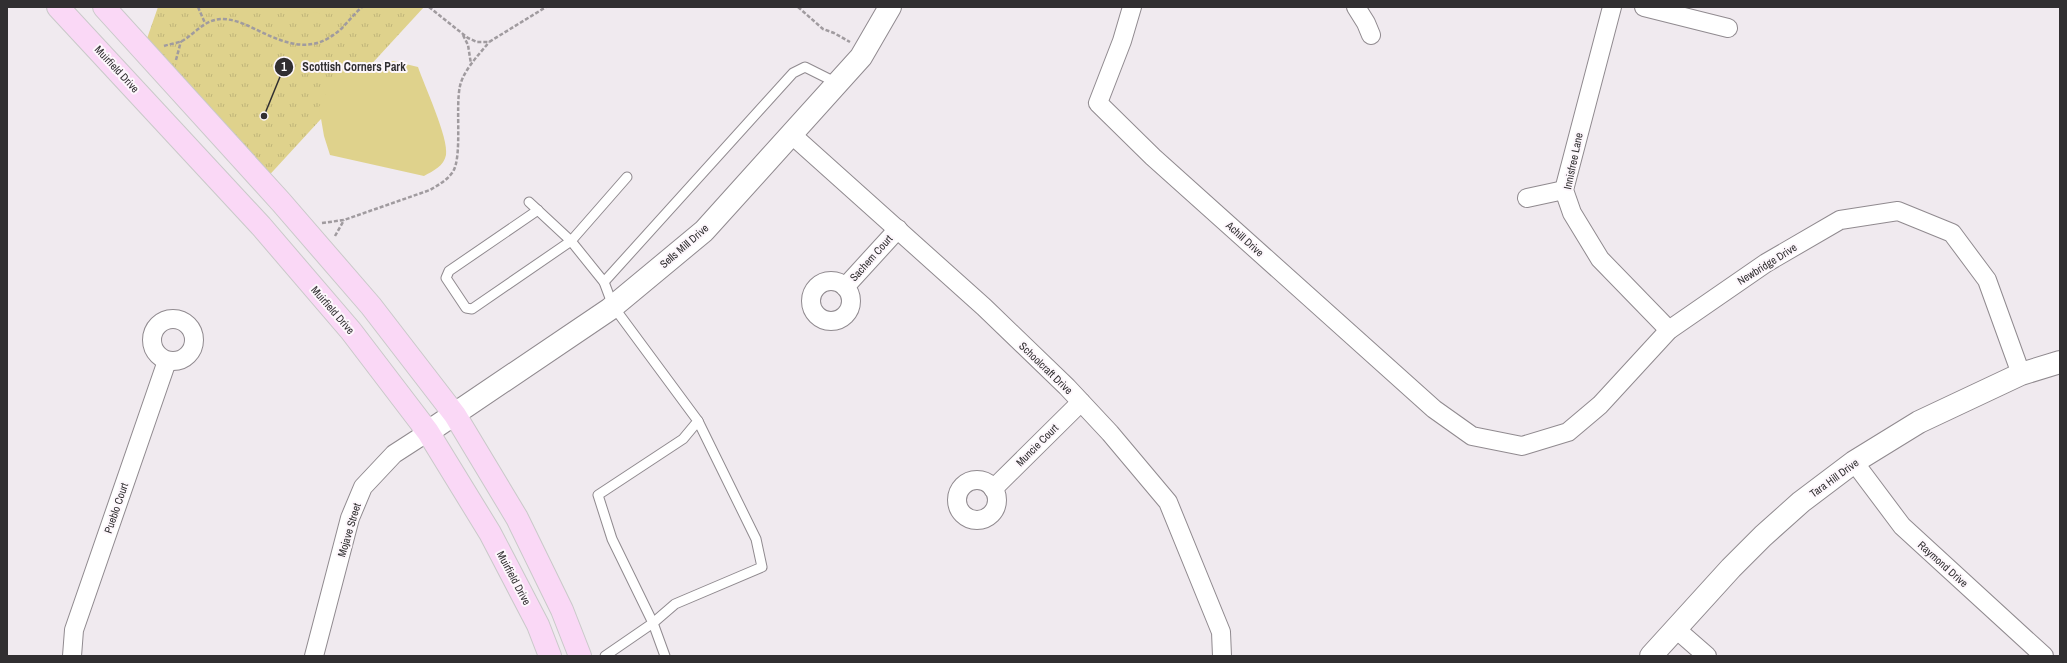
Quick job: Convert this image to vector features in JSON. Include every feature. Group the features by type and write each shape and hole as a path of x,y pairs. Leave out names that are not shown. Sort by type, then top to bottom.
{"main road":[{"name":"Muirfield Drive","path":"58,7 128,81 351,330 428,432 490,532 538,625 550,656"},
{"path":"104,7 281,202 371,306 455,414 517,518 562,610 580,656"}],"street":[{"name":"Sells Mill Drive","path":"428,432 613,306 704,231 864,52 890,7"},
{"name":"Achill Drive","path":"1132,7 1122,41 1098,102 1153,157 1434,409 1472,436"},
{"path":"1356,7 1366,23 1371,35"},
{"name":"Innisfree Lane","path":"1612,7 1564,190 1572,213 1600,259 1669,330"},
{"path":"1644,7 1728,28"},
{"name":"Schoolcraft Drive","path":"791,134 984,307 1081,402 1110,433 1168,502 1222,632 1222,656"},
{"path":"1526,198 1564,190"},
{"name":"Newbridge Drive","path":"1472,436 1522,446 1568,432 1600,405 1669,330 1766,263 1840,220 1898,211 1952,233 1987,280 2021,374"},
{"name":"Sachem Court","path":"845,287 898,229"},
{"name":"Pueblo Court","path":"72,656 74,630 167,361"},
{"name":"Tara Hill Drive","path":"1651,656 1763,536 1801,502 1854,462 1919,422 2021,374 2060,362"},
{"name":"Muncie Court","path":"993,489 1081,402"},
{"name":"Mojave Street","path":"314,656 350,518 363,487 394,454 428,432"},
{"name":"Raymond Drive","path":"1854,462 1902,526 2044,656"},
{"path":"1676,629 1707,656"}],"lane":[{"path":"604,282 793,73 805,67 837,84"},
{"path":"538,210 449,271 446,278 466,308 472,310 571,241 627,177"},
{"path":"529,202 571,241 604,282 613,306 698,421 756,539 762,567 675,604 653,622 605,656"},
{"path":"665,656 653,622 612,539 598,495 683,438 698,421"}],"path":[{"path":"198,7 205,23"},
{"path":"162,46 181,41 205,23 220,19 235,21 287,44 299,46 313,44 329,38 340,30 362,7"},
{"path":"429,7 462,35 477,42 489,42"},
{"path":"320,223 344,220 430,190 443,183 452,172 457,161 456,107 460,84 471,64 489,42 546,7"},
{"path":"798,7 823,29 845,38 864,52"},
{"path":"462,35 468,46 471,64"},
{"path":"175,62 181,41"},
{"path":"333,238 344,220"}],"green space":[{"path":"158,7 424,7 263,182 143,50"},
{"path":"256,7 336,7 329,14"},
{"path":"393,61 418,67 444,137 446,147 445,159 438,168 424,176 330,155 324,136 319,107 330,85 345,72"}],"place":[{"name":"Scottish Corners Park","path":"264,116"}]}
